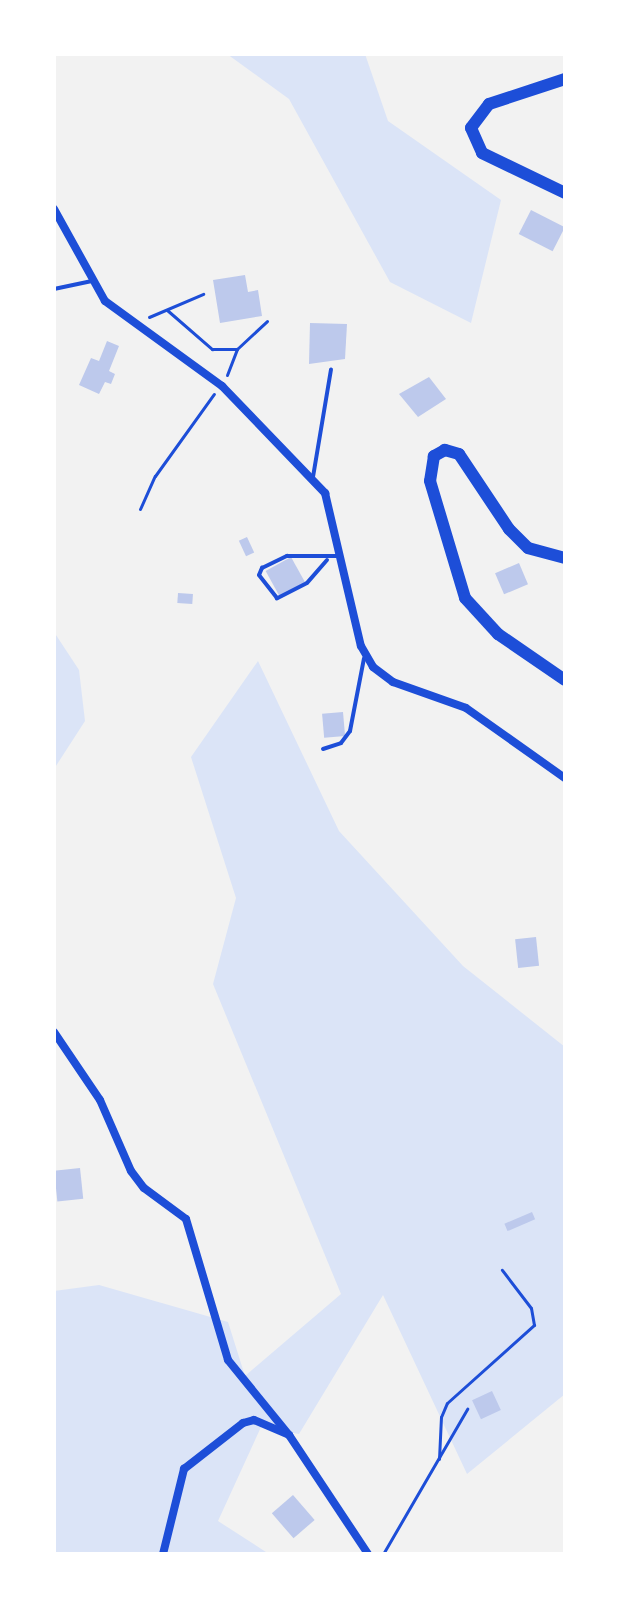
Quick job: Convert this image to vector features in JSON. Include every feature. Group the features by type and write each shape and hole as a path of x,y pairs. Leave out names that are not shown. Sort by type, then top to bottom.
{"main road":[{"path":"565,79 489,104 471,128 482,153 565,193"},
{"path":"565,558 543,555 518,539 459,454 445,450 434,456 430,481 465,598 498,634 565,680"}],"street":[{"path":"54,209 105,301 130,324 222,386 276,447 313,479 329,500 365,655 383,676 466,708 565,778"},
{"path":"54,1032 100,1100 131,1171 144,1188 186,1219 228,1360 289,1435 368,1554"},
{"path":"163,1554 180,1476 195,1457 243,1423 262,1421 289,1435"}],"lane":[{"path":"55,287 93,281"},
{"path":"313,479 331,369"},
{"path":"327,560 307,583 277,598 259,575 262,568 287,556 327,560 341,556"},
{"path":"323,749 341,743 350,731 365,655"},
{"path":"565,1019 565,1026"}],"path":[{"path":"130,324 203,294"},
{"path":"167,310 212,349 237,349"},
{"path":"140,509 155,476 222,386 237,349 267,321"},
{"path":"439,1459 441,1417 447,1403 534,1325 531,1308 502,1270"},
{"path":"383,1554 467,1409"}],"shaded area":[{"path":"227,54 365,54 388,121 501,200 471,323 390,282 289,99"},
{"path":"54,632 79,670 85,721 54,769"},
{"path":"258,661 339,831 463,966 565,1047 565,1394 467,1474 383,1295 299,1434 261,1427 218,1521 269,1554 54,1554 54,1291 99,1285 228,1322 245,1376 341,1294 213,984 236,898 191,757"}],"building":[{"path":"531,210 565,227 553,251 519,234"},
{"path":"245,275 248,292 258,290 262,316 220,323 213,280"},
{"path":"310,323 347,324 345,359 309,364"},
{"path":"107,341 119,346 109,371 115,374 111,384 105,382 99,394 79,385 91,358 99,361"},
{"path":"429,377 446,399 418,417 399,394"},
{"path":"247,537 254,552 246,556 239,541"},
{"path":"291,557 305,582 280,596 266,571"},
{"path":"519,563 528,584 504,594 495,573"},
{"path":"178,593 193,594 192,604 177,603"},
{"path":"343,712 345,736 324,738 322,714"},
{"path":"536,937 539,966 518,968 515,939"},
{"path":"80,1168 83,1199 57,1202 54,1171"},
{"path":"532,1212 535,1219 508,1231 504,1224"},
{"path":"492,1391 501,1410 481,1419 472,1400"},
{"path":"293,1495 315,1520 294,1538 272,1513"}]}
